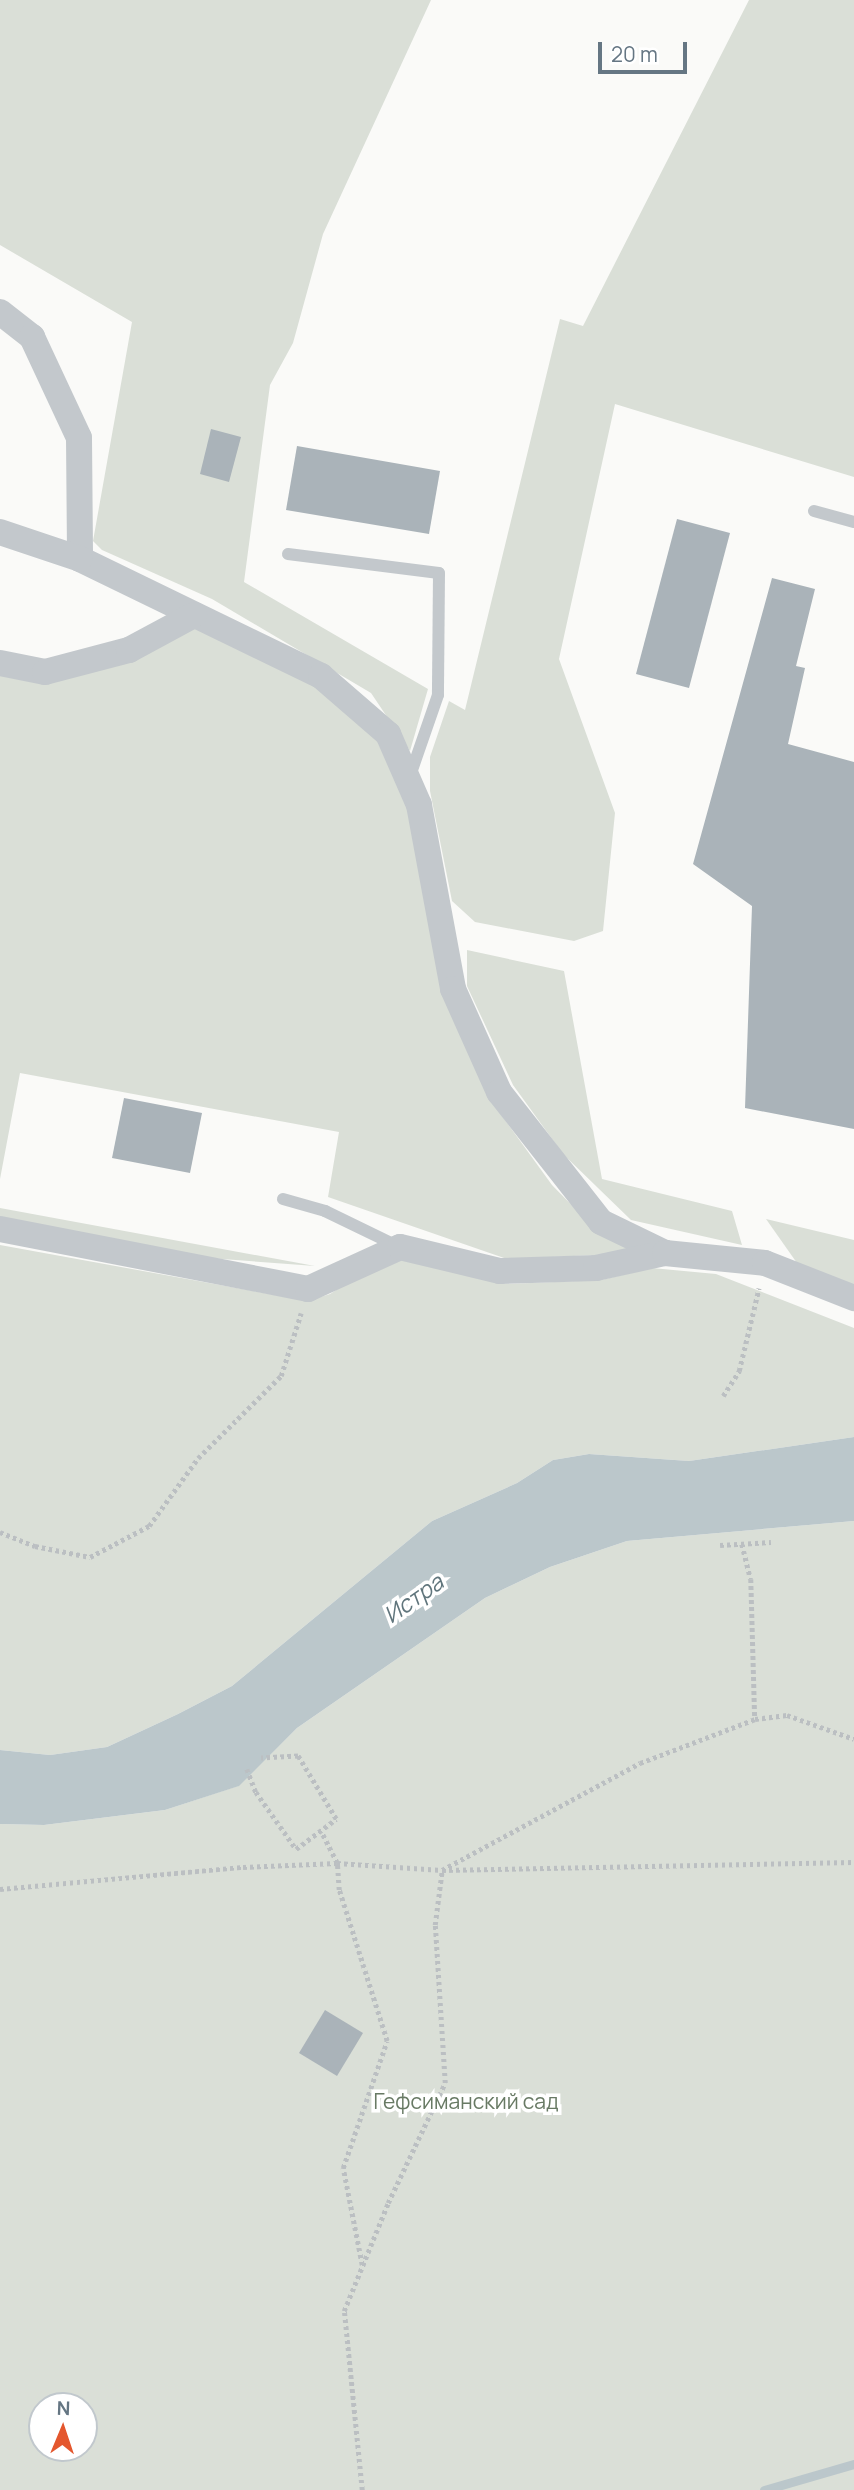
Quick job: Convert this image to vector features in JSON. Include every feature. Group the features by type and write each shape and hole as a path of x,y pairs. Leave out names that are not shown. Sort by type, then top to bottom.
{"street":[{"path":"0,312 32,337 79,438 80,559"},
{"path":"0,532 80,559 321,676 388,734 419,805 453,989 499,1092 601,1222 665,1252 765,1264 854,1298"},
{"path":"0,663 45,672 129,650 194,615"},
{"path":"0,1229 308,1289 400,1247 500,1272 596,1268 665,1252"}],"lane":[{"path":"814,511 854,522"},
{"path":"288,554 439,573 439,695 407,782"},
{"path":"283,1199 325,1211 400,1247"}],"path":[{"path":"723,1396 739,1371 765,1264"},
{"path":"0,1532 35,1546 90,1557 149,1526 198,1458 281,1376 308,1289"},
{"path":"720,1545 771,1542"},
{"path":"742,1544 751,1579 755,1719"},
{"path":"442,1870 640,1763 755,1719 787,1715 854,1739"},
{"path":"247,1769 256,1792 296,1849 336,1819 298,1756 261,1758"},
{"path":"321,1832 337,1863 339,1890 387,2041 343,2168 362,2266"},
{"path":"0,1889 243,1867 337,1863 442,1870 854,1862"},
{"path":"362,2490 344,2311 445,2083 435,1938 442,1870"}],"green space":[{"path":"0,0 431,0 323,234 293,343 270,385 244,582 428,689 410,751 371,693 212,599 102,550 93,541 132,322 0,245"},
{"path":"749,0 854,0 854,477 615,404 559,659 615,813 603,931 574,941 475,922 452,901 430,791 430,757 449,701 465,710 560,319 583,326"},
{"path":"189,624 313,683 372,729 407,807 489,1098 552,1185 597,1231 639,1253 507,1259 328,1197 339,1132 20,1073 0,1179 0,676"},
{"path":"467,950 564,971 602,1179 732,1211 742,1245 631,1220 563,1154 513,1085 467,986"},
{"path":"0,1208 315,1266 195,1257 0,1217"},
{"path":"766,1219 854,1240 854,1292 804,1273"},
{"path":"0,1245 308,1301 330,1294 376,1264 411,1259 505,1284 601,1280 652,1268 716,1274 854,1328 854,1437 689,1461 589,1454 553,1460 517,1483 432,1521 232,1686 107,1747 50,1755 0,1750"},
{"name":"Гефсиманский сад","path":"854,1521 854,2490 0,2490 0,1824 44,1825 165,1810 238,1786 297,1728 485,1598 550,1567 627,1541"}],"water":[{"name":"Истра","path":"854,1437 854,1521 627,1541 550,1567 485,1598 297,1728 239,1786 165,1810 44,1825 0,1824 0,1750 50,1755 107,1747 232,1686 432,1521 517,1483 553,1460 589,1454 689,1461"}],"building":[{"path":"211,429 241,437 229,482 200,474"},
{"path":"297,446 440,471 429,534 286,510"},
{"path":"677,519 730,533 689,688 636,674"},
{"path":"772,578 815,589 796,666 805,668 788,744 854,762 854,1129 745,1108 752,906 693,864"},
{"path":"124,1098 202,1113 190,1173 112,1158"},
{"path":"325,2010 363,2033 337,2076 299,2053"}],"waterway":[{"path":"764,2490 854,2464"}]}
